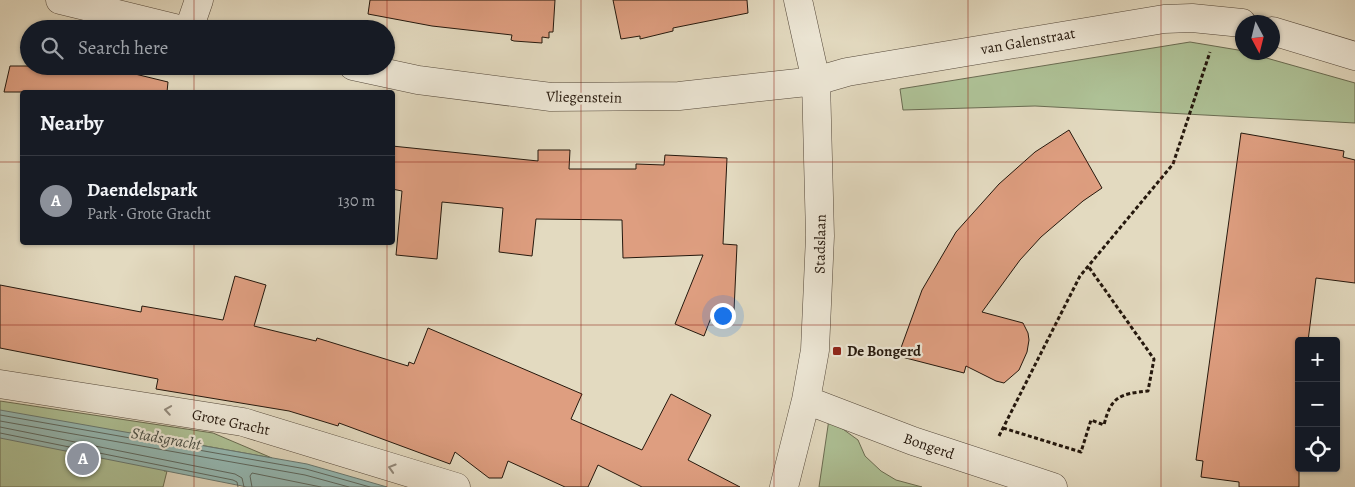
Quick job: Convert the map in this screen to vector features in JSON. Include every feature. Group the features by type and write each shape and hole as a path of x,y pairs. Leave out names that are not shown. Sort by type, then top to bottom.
{"street":[{"path":"60,0 142,20"},
{"path":"192,20 199,0"},
{"name":"Stadslaan","path":"784,487 806,400 814,350 820,246 816,81 798,0"},
{"name":"van Galenstraat","path":"816,81 847,72 1164,18 1230,22"},
{"path":"1280,33 1355,56"},
{"name":"Vliegenstein","path":"395,75 418,80 551,97 679,96 816,81"},
{"name":"Grote Gracht","path":"0,384 243,422 456,487"},
{"name":"Bongerd","path":"806,400 913,441 1053,487"}],"path":[{"path":"984,464 1080,276 1174,164 1205,71 1230,22"},
{"path":"1003,428 1081,452 1091,420 1104,425 1108,407 1123,394 1148,391 1154,359 1088,266"}],"green space":[{"path":"1190,42 1235,50 1235,60 1273,60 1355,83 1355,123 1035,106 903,110 900,89"},
{"path":"0,401 213,433 272,458 172,440 164,471 167,471 163,487 0,487"},
{"path":"829,419 858,440 865,456 881,471 896,480 922,487 819,487"}],"water":[{"path":"0,410 307,464 387,487 247,487 0,438"}],"building":[{"path":"370,0 555,0 553,32 549,32 549,38 542,37 542,43 514,41 511,40 512,35 432,26 368,14"},
{"path":"613,0 747,0 748,13 673,28 673,31 640,39 640,36 621,39"},
{"path":"10,66 20,66 20,75 139,75 168,82 167,90 20,90 20,92 4,92"},
{"path":"1069,130 1102,188 1083,201 1041,237 1020,260 982,312 1023,323 1029,340 1027,352 1019,370 1004,383 966,366 964,373 898,356 922,290 956,232 999,184 1035,152"},
{"path":"1241,133 1344,151 1343,157 1355,160 1355,283 1316,278 1309,337 1295,337 1295,472 1299,472 1299,487 1239,487 1239,482 1201,477 1203,461 1196,460"},
{"path":"395,146 538,161 538,150 570,150 569,169 636,169 636,164 664,165 665,155 727,158 723,244 737,245 734,311 714,310 704,336 675,324 703,255 623,258 622,220 536,219 532,256 499,252 503,208 442,202 437,259 396,255 402,191 395,190"},
{"path":"235,276 266,285 254,326 316,341 317,338 408,366 409,362 414,364 428,328 582,394 571,419 642,450 671,394 711,415 688,460 740,487 642,487 598,465 588,487 565,487 508,461 502,478 489,478 455,452 450,464 339,423 338,426 289,411 156,389 158,379 0,348 0,285 141,312 142,306 223,320"}],"place":[{"name":"De Bongerd","path":"837,351"},
{"name":"Daendelspark","path":"83,459"}],"water label":[{"name":"Stadsgracht","path":"166,439"}]}
